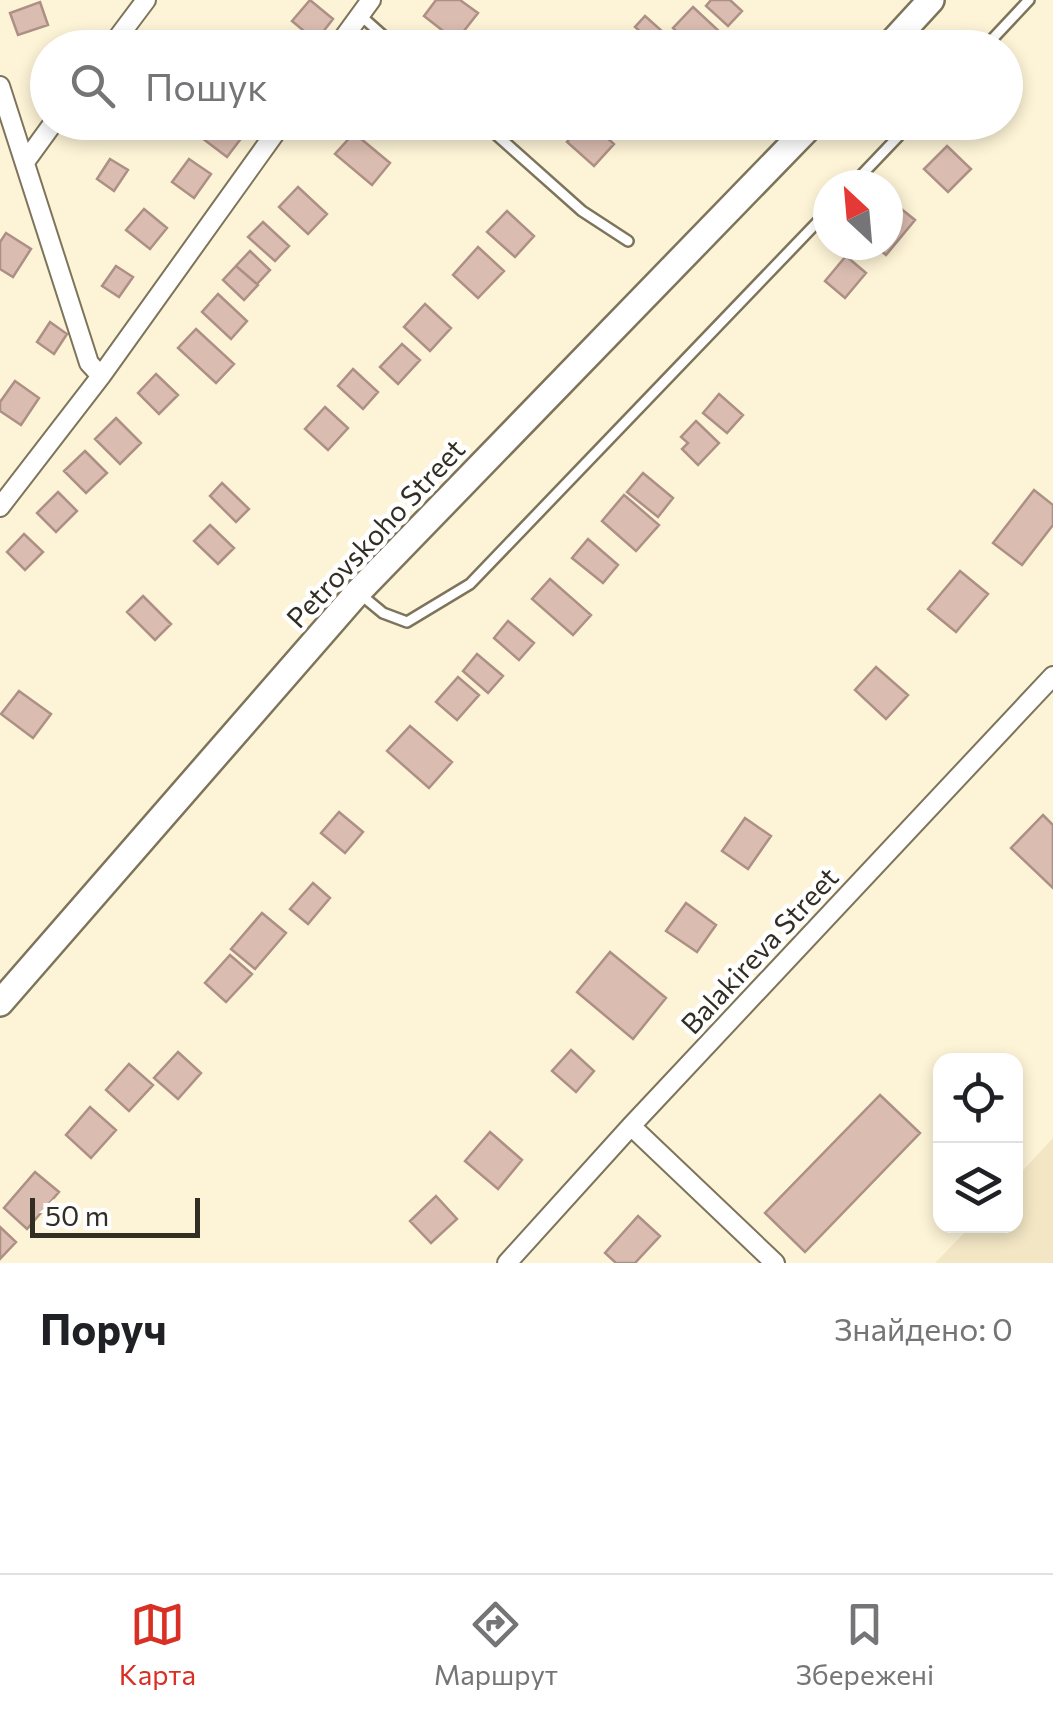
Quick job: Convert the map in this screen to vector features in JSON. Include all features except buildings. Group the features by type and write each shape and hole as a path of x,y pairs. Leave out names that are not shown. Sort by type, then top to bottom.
{"main road":[{"path":"903,30 931,0"},
{"name":"Petrovskoho Street","path":"0,1002 358,592 797,140"}],"street":[{"path":"124,30 146,0"},
{"path":"349,30 366,7"},
{"path":"0,86 88,363 101,376"},
{"path":"25,162 41,140"},
{"path":"0,506 101,376 270,140"},
{"name":"Balakireva Street","path":"507,1263 630,1126 1053,676"},
{"path":"630,1126 775,1263"}],"lane":[{"path":"1001,30 1030,0"},
{"path":"366,7 383,30"},
{"path":"502,140 582,210 628,241"},
{"path":"866,170 895,140"},
{"path":"358,592 382,613 407,622 470,584 813,226"}],"shaded area":[{"path":"1053,1138 1053,1263 935,1263 964,1233 1023,1233 1023,1170"}]}
